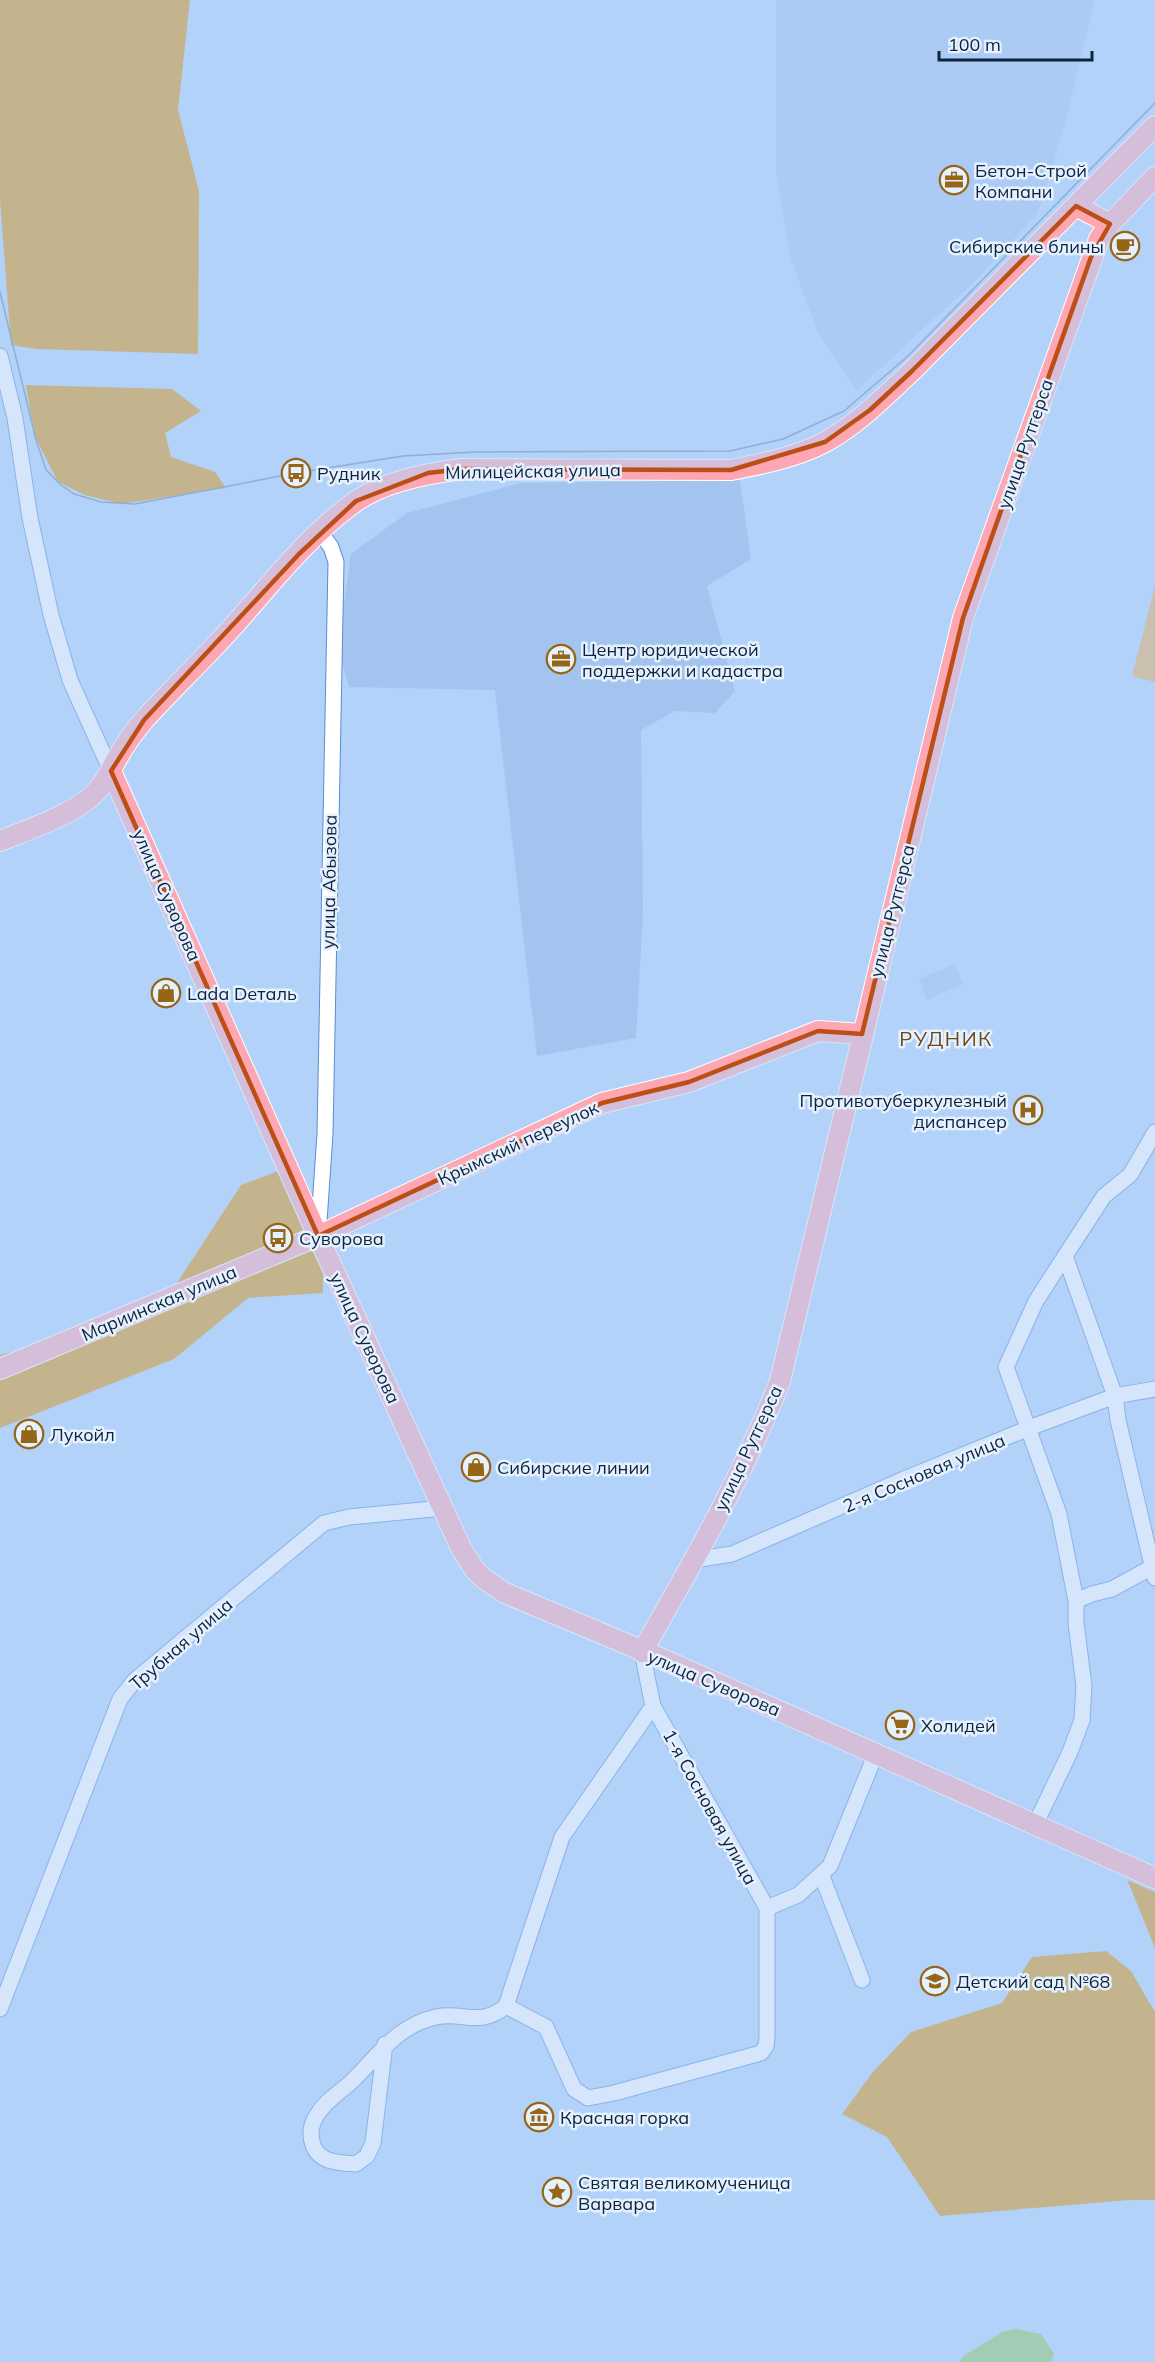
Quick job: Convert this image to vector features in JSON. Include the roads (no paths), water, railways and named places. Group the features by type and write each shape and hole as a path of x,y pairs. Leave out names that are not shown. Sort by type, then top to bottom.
{"main road":[{"path":"1110,224 1076,206 1155,126"},
{"name":"улица Рутгерса","path":"642,1652 748,1457 780,1381 963,618 1091,257 1099,239 1110,224 1155,177"},
{"name":"Милицейская улица","path":"84,803 100,787 126,744 144,720 320,532 356,501 379,490 428,473 474,469 732,470 758,465 825,442 870,410 912,371 1076,206"},
{"name":"улица Суворова","path":"111,771 318,1236 467,1559 493,1586 1155,1878"},
{"path":"0,842 84,803 109,801 119,805 131,816"},
{"name":"Крымский переулок","path":"318,1236 602,1103 689,1082 818,1031 862,1034"},
{"name":"Мариинская улица","path":"0,1369 318,1236"}],"street":[{"name":"улица Суворова","path":"0,356 15,418 30,519 51,615 70,680 111,771"},
{"name":"улица Абызова","path":"318,1236 325,1134 336,562 331,547 320,532"},
{"path":"1035,1825 1070,1752 1082,1720 1084,1686 1076,1623 1076,1601 1059,1514 1029,1428 1011,1388 1006,1367 1036,1301 1104,1196 1130,1175 1155,1132"},
{"path":"1065,1256 1115,1396 1118,1420 1154,1572 1076,1601"},
{"name":"2-я Сосновая улица","path":"694,1560 711,1559 743,1550 904,1479 1029,1428 1115,1396 1155,1389"},
{"name":"Трубная улица","path":"0,2009 59,1862 120,1699 135,1680 324,1523 349,1517 443,1508"},
{"name":"1-я Сосновая улица","path":"642,1652 653,1706 767,1908"},
{"path":"385,2044 373,2143 367,2156 356,2164 333,2162 322,2157 313,2147 310,2131 318,2114 385,2044 409,2028 437,2016 480,2018 495,2015 506,2006 562,1837 653,1706"},
{"path":"506,2006 546,2027 573,2089 588,2098 615,2093 761,2052 766,2046 767,2037 767,1908 798,1895 830,1866 876,1754"},
{"path":"821,1874 862,1980"}],"tram line":[{"path":"0,292 36,440 46,470 74,494 101,502 135,504 296,473 403,456 475,452 730,451 783,439 844,411 908,356 1155,103"}],"place":[{"name":"Бетон-Строй Компани","path":"954,180"},
{"name":"Сибирские блины","path":"1125,246"},
{"name":"Рудник","path":"296,473"},
{"name":"Центр юридической поддержки и кадастра","path":"561,659"},
{"name":"Lada Dеталь","path":"166,993"},
{"name":"Противотуберкулезный диспансер","path":"1028,1110"},
{"name":"Суворова","path":"278,1238"},
{"name":"Лукойл","path":"29,1434"},
{"name":"Сибирские линии","path":"476,1467"},
{"name":"Холидей","path":"900,1725"},
{"name":"Детский сад №68","path":"935,1981"},
{"name":"Красная горка","path":"539,2117"},
{"name":"Святая великомученица Варвара","path":"557,2192"}],"district":[{"name":"РУДНИК","path":"946,1038"}]}
